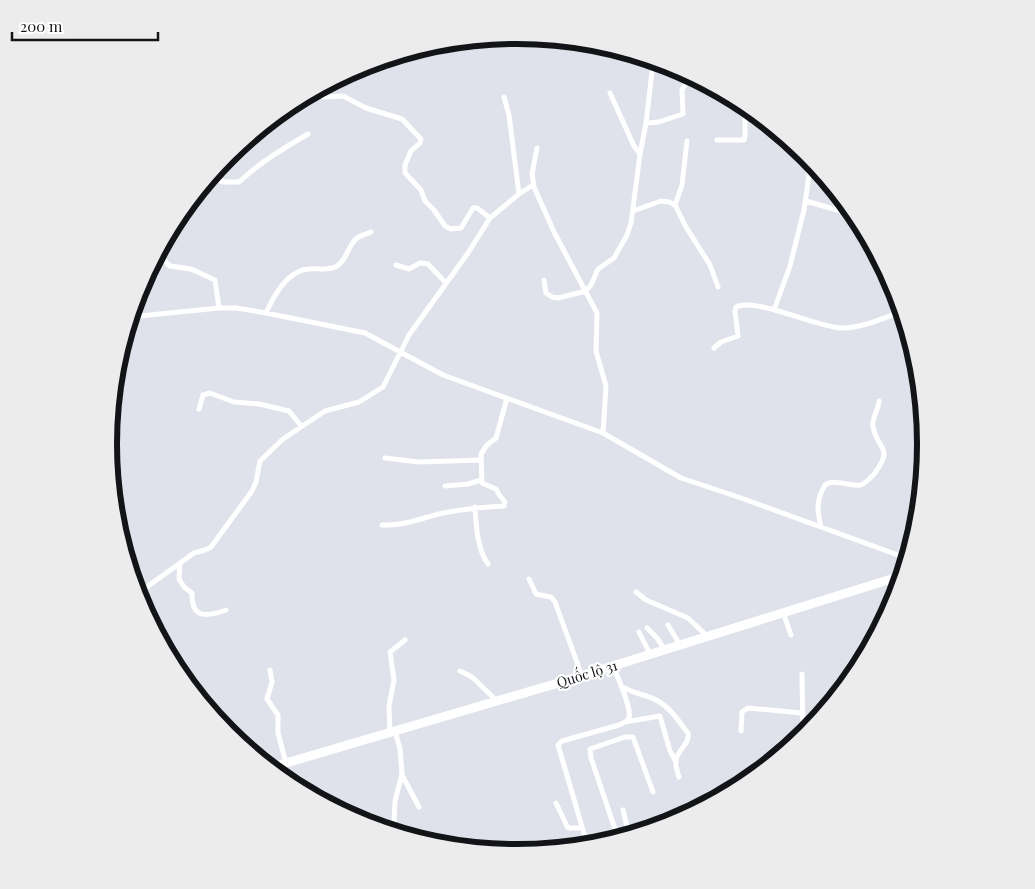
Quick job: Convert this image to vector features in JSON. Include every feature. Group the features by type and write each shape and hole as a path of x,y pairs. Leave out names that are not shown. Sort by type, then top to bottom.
{"highway":[{"name":"Quốc lộ 31","path":"278,765 582,676 895,578"}],"street":[{"path":"544,280 546,293 552,297 586,291 592,285 598,270 617,254 629,231 652,72"},
{"path":"646,123 659,122 683,114 682,90 687,81"},
{"path":"610,93 634,146 640,154"},
{"path":"319,96 343,96 366,108 393,116 407,123 421,139 420,143 411,151 405,165 405,173 421,190 425,201 448,228 455,230 461,228 473,208 477,208 490,218"},
{"path":"504,96 509,115 519,194"},
{"path":"717,140 744,140 745,115"},
{"path":"216,180 239,182 248,173 308,134"},
{"path":"675,205 681,190 687,141"},
{"path":"537,148 533,170 534,185 554,232 586,291 597,317 596,351 606,386 603,433"},
{"path":"774,310 790,266 806,201 809,169"},
{"path":"144,589 194,553 211,547 252,492 262,458 301,426 330,409 359,402 380,390 386,382 409,335 468,253 490,218 519,194 534,185"},
{"path":"633,211 661,201 675,205 686,227 710,265 718,287"},
{"path":"806,201 843,212"},
{"path":"266,313 279,288 296,272 304,269 335,267 340,263 351,244 357,238 371,232"},
{"path":"163,258 170,266 191,269 215,280 219,308"},
{"path":"396,264 409,269 420,263 428,264 446,283"},
{"path":"714,348 721,342 738,336 735,311 737,306 755,306 842,328 896,312"},
{"path":"138,316 219,308 266,313 365,333 443,375 603,433 682,478 902,557"},
{"path":"199,409 203,395 210,393 234,402 259,404 290,411 301,426"},
{"path":"382,525 418,521 474,507 505,505 496,489 484,485 481,480 480,460 481,454 487,445 496,438 507,398"},
{"path":"821,527 817,506 825,485 833,482 862,484 870,478 883,461 885,451 873,426 879,400"},
{"path":"386,458 419,462 480,460"},
{"path":"445,486 468,484 481,480"},
{"path":"474,507 484,559 488,564"},
{"path":"909,520 910,529"},
{"path":"180,562 179,580 192,593 192,605 204,616 226,610"},
{"path":"529,579 536,594 551,597 555,602 582,676"},
{"path":"636,592 646,600 688,618 707,636"},
{"path":"783,612 791,635"},
{"path":"668,625 680,645"},
{"path":"647,628 658,638 664,650"},
{"path":"639,632 650,654"},
{"path":"394,823 395,801 402,774 400,749 392,731 389,706 394,680 390,652 406,640"},
{"path":"613,666 629,708 629,716 624,722"},
{"path":"270,670 272,682 267,699 278,715 278,733 286,763"},
{"path":"460,670 472,677 497,701"},
{"path":"802,674 803,726"},
{"path":"621,686 631,692 659,701 672,711 688,732 689,739 678,754 676,762"},
{"path":"741,731 742,712 748,708 802,713"},
{"path":"585,840 558,745 562,741 624,722 660,716 670,752 676,762 679,777"},
{"path":"617,833 591,758 590,749 625,737 633,737 652,792"},
{"path":"402,774 419,807"},
{"path":"556,803 568,828 581,828"},
{"path":"623,810 628,830"}]}
